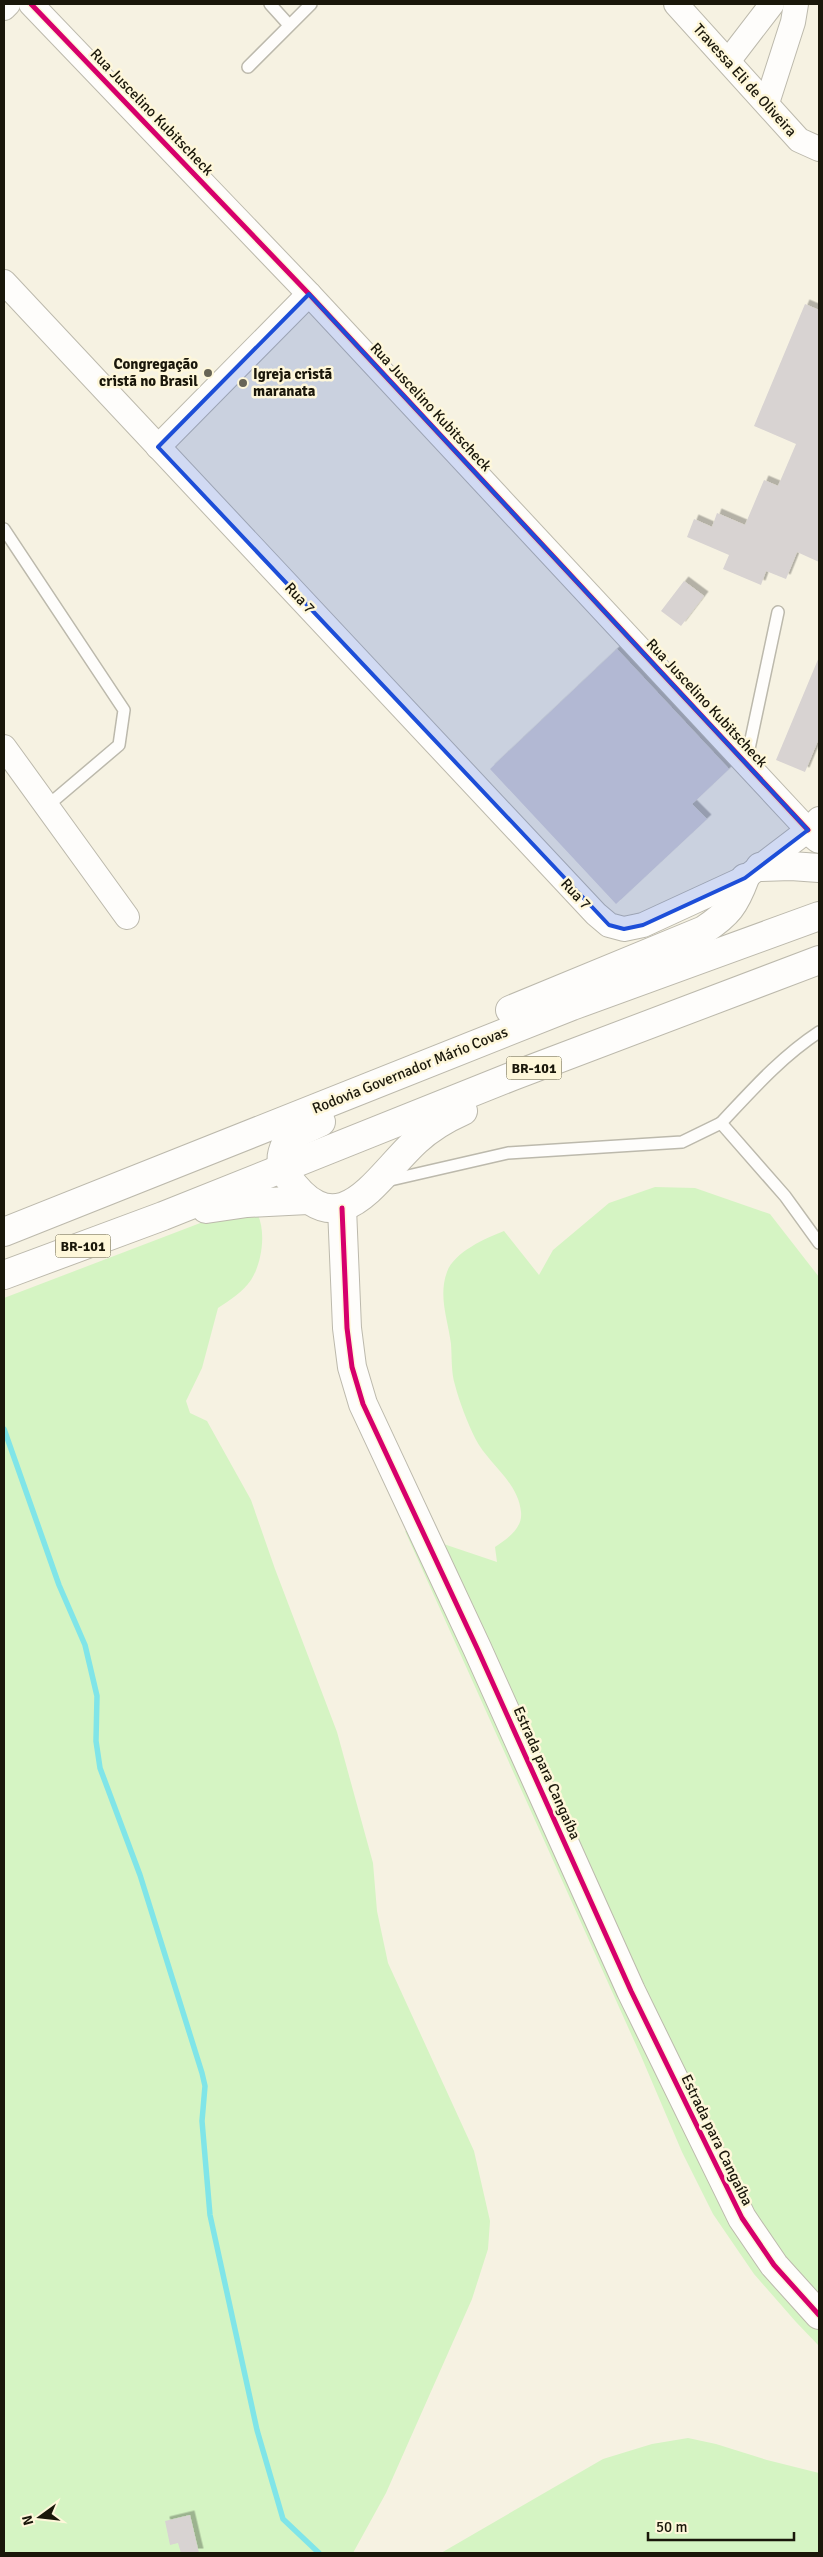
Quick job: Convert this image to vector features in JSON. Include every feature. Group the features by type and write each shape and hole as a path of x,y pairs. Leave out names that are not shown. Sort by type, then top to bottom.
{"main road":[{"path":"360,1090 392,1059 704,930 726,914 738,899 753,872 791,866 819,868"},
{"name":"Rodovia Governador Mário Covas","path":"4,1232 572,1006 819,916"},
{"name":"BR-101","path":"281,1167 819,960"},
{"path":"163,1216 247,1203 308,1200 321,1205 342,1208 366,1195 415,1141 441,1121 471,1108 754,1003 788,972"},
{"path":"308,1200 296,1188 281,1167 281,1156 289,1137 303,1129 461,1066 482,1042"},
{"path":"163,1216 281,1167"},
{"name":"Estrada para Cangaíba","path":"342,1208 347,1328 352,1367 363,1404 477,1648 631,1990 742,2218 774,2265 819,2315"},
{"name":"BR-101","path":"4,1275 163,1216"}],"street":[{"path":"4,8 8,4"},
{"name":"Rua Juscelino Kubitscheck","path":"31,4 309,294 746,763 816,829"},
{"name":"Travessa Eli de Oliveira","path":"676,4 729,60 799,140 819,149"},
{"path":"729,60 772,4"},
{"path":"767,103 793,22 796,4"},
{"name":"Rua 7","path":"4,282 596,914 609,925 624,928 643,925 753,872 816,829"},
{"path":"158,447 309,294"},
{"path":"4,746 46,807 127,917"}],"lane":[{"path":"270,4 290,25"},
{"path":"248,68 312,4"},
{"path":"4,529 124,710 119,745 46,807"},
{"path":"746,763 778,612"},
{"path":"377,1183 508,1152 682,1142 720,1123 763,1078 804,1042 819,1032"},
{"path":"720,1123 785,1196 819,1243"}],"highlighted area":[{"path":"309,294 808,830 745,878 643,925 624,929 609,925 158,447"}],"green space":[{"path":"655,1187 695,1188 770,1214 819,1277 819,2346 754,2274 713,2214 682,2152 641,2056 405,1531 497,1562 495,1547 513,1533 521,1518 519,1501 509,1482 475,1438 464,1412 453,1375 451,1344 444,1308 443,1290 447,1272 456,1258 471,1247 504,1231 539,1275 553,1250 609,1203"},
{"path":"237,1209 258,1215 262,1230 262,1248 258,1265 248,1284 218,1308 202,1368 186,1401 190,1413 207,1421 251,1500 337,1732 373,1863 377,1911 388,1963 474,2151 490,2221 488,2249 472,2299 386,2493 353,2553 4,2553 4,1298"},
{"path":"688,2438 819,2473 819,2553 441,2553 603,2459 652,2444"}],"building":[{"path":"805,304 819,310 819,562 797,552 786,579 766,571 761,585 723,569 729,555 687,537 694,519 712,527 717,513 745,525 764,480 778,486 796,444 754,426"},
{"path":"684,581 704,596 681,626 661,611"},
{"path":"617,649 729,769 692,804 707,819 616,904 490,769"},
{"path":"819,657 819,738 805,772 776,760"},
{"path":"190,2515 199,2553 181,2553 178,2543 170,2545 165,2521"}],"waterway":[{"path":"4,1429 59,1585 85,1645 97,1696 96,1741 100,1768 140,1875 202,2073 205,2086 202,2121 210,2215 257,2430 283,2519 319,2553"}],"cycle path":[{"path":"31,4 309,294 808,830"},
{"path":"342,1208 347,1328 352,1367 363,1404 477,1648 631,1991 742,2218 774,2265 819,2315"}],"place":[{"name":"Congregação cristã no Brasil","path":"208,373"},
{"name":"Igreja cristã maranata","path":"243,383"}]}
